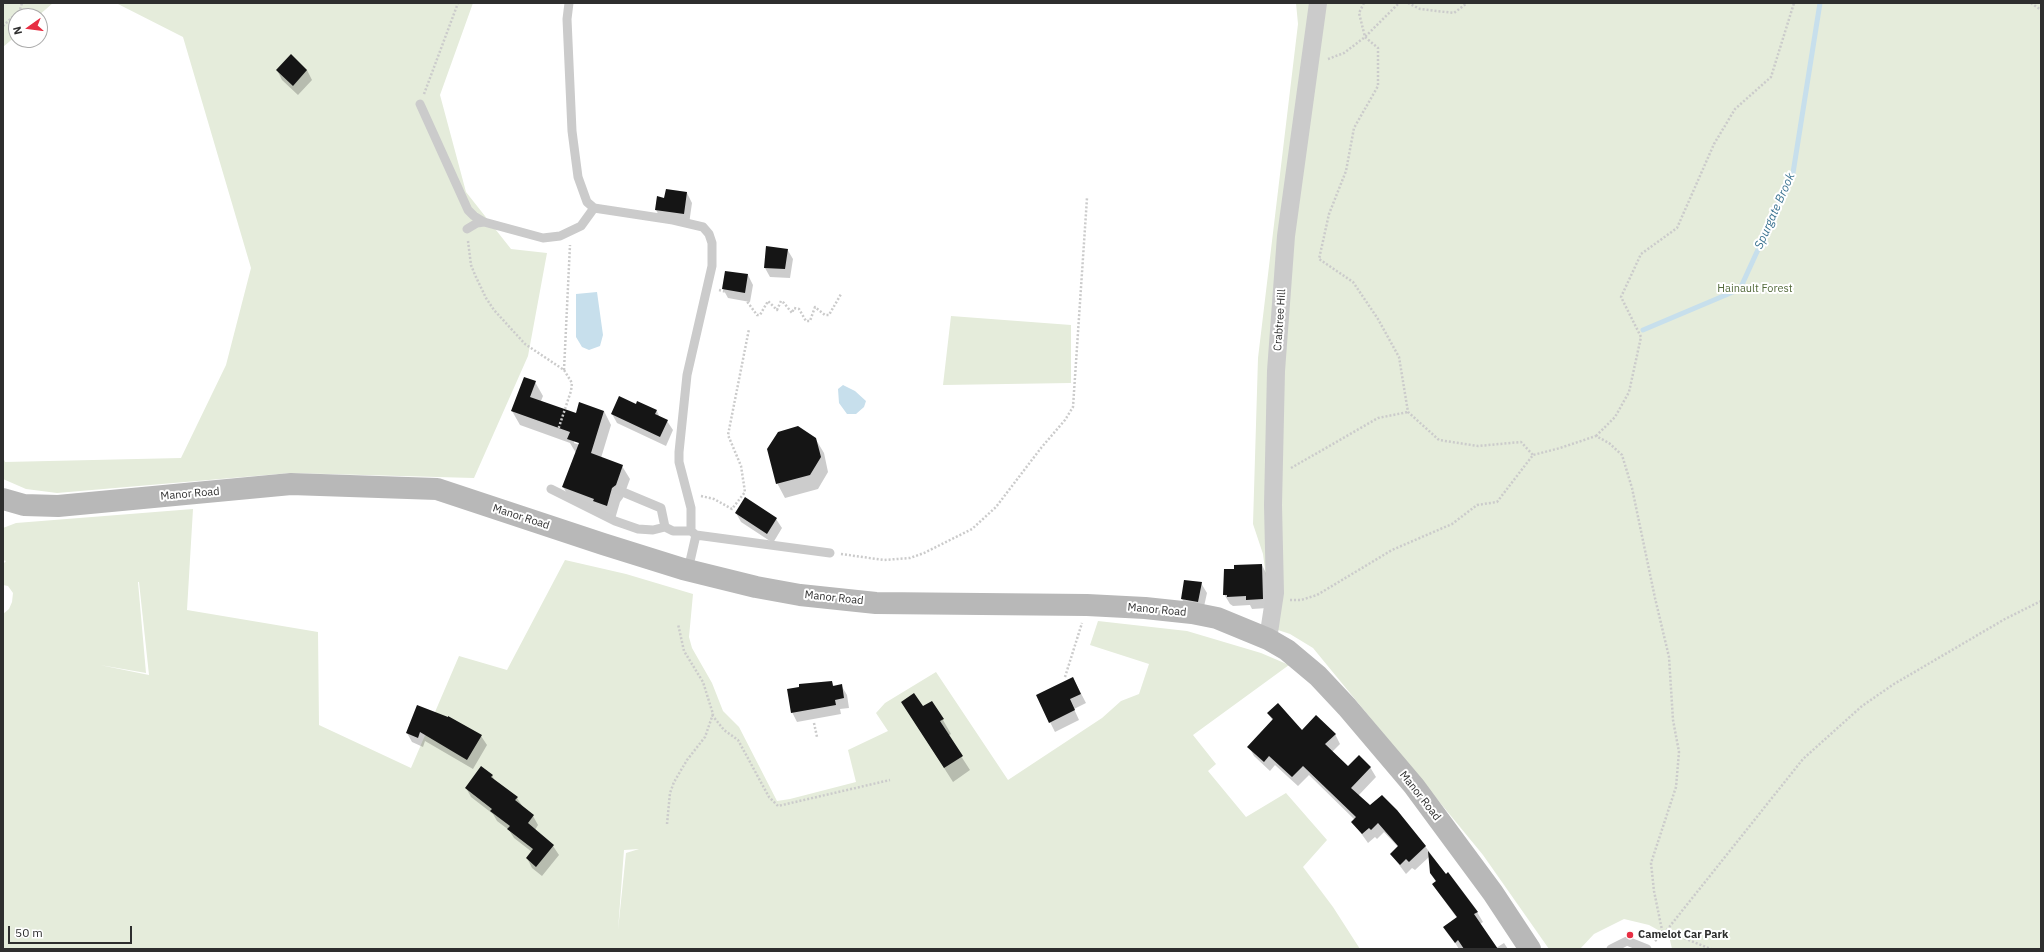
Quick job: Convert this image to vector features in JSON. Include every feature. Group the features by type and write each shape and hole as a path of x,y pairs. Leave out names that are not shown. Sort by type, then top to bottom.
{"street":[{"name":"Crabtree Hill","path":"1268,639 1275,593 1273,479 1276,371 1286,236 1318,3"},
{"name":"Manor Road","path":"4,501 38,506 58,506 291,484 437,489 603,544 688,570 756,587 876,603 1087,605 1145,608 1192,613 1217,618 1268,639 1287,650 1318,676 1347,707 1414,786 1493,893 1530,949"}],"lane":[{"path":"569,3 567,19 572,131 582,189 587,202 594,208 703,227 709,234 712,243 712,266 687,375 679,452 679,462 690,501 694,533 688,570"},
{"path":"420,104 468,210 484,222 543,238 560,236 581,226 594,208"},
{"path":"467,229 477,223 484,222"},
{"path":"551,489 615,521 638,529 653,530 665,527 673,531 830,553"},
{"path":"618,490 661,508 665,527"},
{"path":"1611,949 1627,941 1646,949"}],"path":[{"path":"3,26 20,10 22,3"},
{"path":"420,104 458,3"},
{"path":"1364,3 1359,13 1365,37 1378,48 1378,86 1354,128 1346,171 1329,214 1319,258 1353,282 1378,319 1399,357 1408,412 1439,440 1478,446 1521,442 1534,455"},
{"path":"1309,66 1344,53 1365,37 1399,3"},
{"path":"1408,3 1420,9 1454,13 1467,3"},
{"path":"1275,593 1288,600 1301,600 1317,595 1392,550 1452,524 1477,504 1497,502 1534,455 1596,436 1614,417 1629,392 1641,337 1621,297 1641,254 1677,228 1714,144 1735,109 1770,77 1794,3"},
{"path":"2031,3 2041,10"},
{"path":"830,553 884,560 910,558 924,554 972,529 996,507 1041,448 1065,420 1073,407 1087,198"},
{"path":"564,370 570,244 581,226"},
{"path":"467,229 471,264 486,298 504,322 525,344 564,370 572,383 558,430"},
{"path":"720,286 719,292 743,296 757,315 760,315 768,301 777,310 781,301 792,313 794,308 799,309 808,321 810,321 815,307 825,316 829,315 841,294"},
{"path":"690,501 702,496 707,496 732,509 745,492 741,466 728,435 749,329"},
{"path":"1273,479 1378,418 1408,412"},
{"path":"1596,436 1609,443 1622,456 1632,488 1669,657 1673,720 1679,752 1676,787 1666,823 1651,863 1654,891 1663,935 1803,759 1862,706 1901,680 2005,619 2041,601"},
{"path":"1065,677 1078,642 1087,605"},
{"path":"678,624 684,651 703,682 712,715 724,730 738,740 769,797 778,806 890,780"},
{"path":"667,824 670,793 674,782 687,760 705,737 712,715"},
{"path":"814,723 817,737"},
{"path":"1666,931 1711,949"}],"green space":[{"path":"3,3 53,3 47,8 8,8 8,43 3,47"},
{"path":"116,3 473,3 440,95 466,192 511,249 547,253 528,356 474,478 290,473 57,493 26,489 3,479 3,457 5,462 181,458 226,365 251,268 183,37"},
{"name":"Hainault Forest","path":"1296,3 2041,3 2041,949 1672,949 1669,936 1649,925 1624,919 1594,934 1580,949 1549,949 1483,855 1313,648 1290,634 1263,625 1269,601 1263,554 1253,524 1258,358 1298,24"},
{"path":"951,316 1071,325 1071,383 943,385"},
{"path":"193,509 187,610 318,632 319,725 411,768 459,656 507,670 565,560 626,574 693,594 689,637 692,648 712,683 723,711 739,727 777,801 856,782 848,750 888,731 876,713 885,703 936,672 1008,780 1102,718 1121,701 1139,694 1149,664 1090,645 1098,621 1187,631 1261,653 1289,665 1193,735 1216,764 1208,771 1246,817 1286,793 1327,840 1303,867 1333,907 1360,949 3,949 3,614 9,609 12,602 13,593 8,586 3,585 3,564 6,561 3,560 3,528 16,523","holes":["139,582 149,675 100,665 146,673","639,849 626,853 618,930 624,850"]}],"water":[{"path":"597,292 603,335 600,346 589,350 582,347 576,337 576,294"},
{"path":"843,385 855,391 866,401 864,407 856,414 847,414 839,403 838,389"}],"building":[{"path":"291,54 307,70 293,86 276,70"},
{"path":"666,189 687,192 684,214 655,210 657,196 664,198"},
{"path":"766,246 788,249 785,269 764,268"},
{"path":"725,271 748,274 745,293 722,289"},
{"path":"524,377 536,381 530,397 576,413 579,402 604,411 591,453 623,465 616,485 612,488 607,506 593,501 594,499 562,487 579,443 567,439 570,432 511,411"},
{"path":"619,396 636,404 637,401 657,410 655,414 668,420 660,437 611,414"},
{"path":"798,426 816,438 821,457 810,475 776,484 767,449 778,432"},
{"path":"745,497 777,518 767,534 735,513"},
{"path":"1262,564 1263,599 1246,600 1246,596 1227,597 1227,595 1223,595 1224,569 1234,569 1234,565"},
{"path":"1184,580 1202,582 1198,602 1181,599"},
{"path":"1073,677 1081,694 1070,699 1075,710 1049,723 1036,695"},
{"path":"832,681 833,686 842,684 844,698 835,700 836,705 791,713 787,689 799,687 799,684"},
{"path":"914,693 923,706 932,701 944,719 940,721 963,756 944,768 901,702"},
{"path":"1278,703 1302,730 1316,715 1336,734 1325,744 1348,766 1359,755 1371,767 1351,788 1370,805 1382,795 1397,810 1426,846 1409,862 1406,859 1400,865 1390,854 1398,846 1378,823 1371,830 1369,828 1362,834 1351,822 1356,817 1303,766 1292,777 1269,756 1264,762 1247,747 1273,719 1267,713"},
{"path":"417,705 448,716 482,735 467,760 420,732 418,738 406,733"},
{"path":"481,766 493,775 491,777 518,797 515,800 534,815 528,823 554,845 536,867 526,858 533,849 507,829 510,826 490,811 492,809 465,788"},
{"path":"1428,851 1446,874 1448,872 1478,912 1474,914 1498,949 1464,949 1458,940 1455,943 1443,927 1457,917 1432,884 1436,881 1430,873"}],"waterway":[{"name":"Spurgate Brook","path":"1643,330 1740,289 1793,173 1820,3"}],"place":[{"name":"Camelot Car Park","path":"1630,935"}]}
